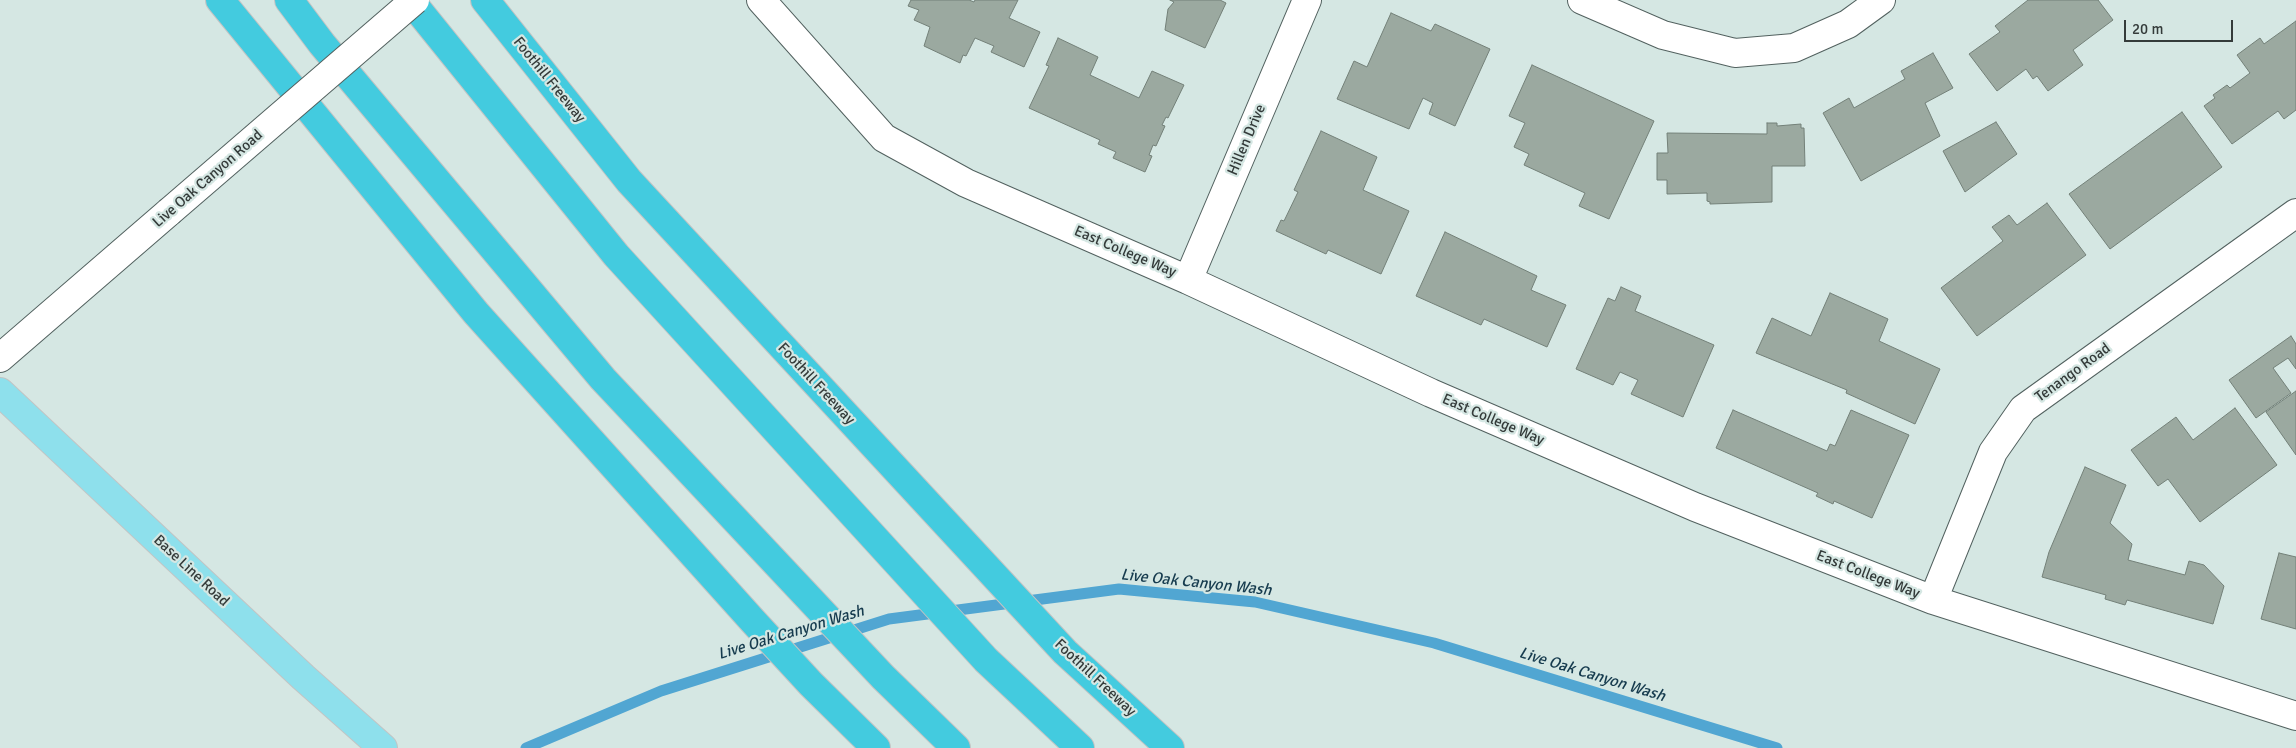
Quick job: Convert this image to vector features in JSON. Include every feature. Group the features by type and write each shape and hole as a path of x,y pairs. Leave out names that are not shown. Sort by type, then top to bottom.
{"highway":[{"path":"220,0 476,313 752,620 811,684 876,748"},
{"path":"290,0 322,44 603,379 883,677 956,748"},
{"path":"410,0 616,254 986,660 1080,748"},
{"name":"Foothill Freeway","path":"484,0 629,181 1065,652 1170,748"}],"main road":[{"name":"Base Line Road","path":"0,392 303,677 382,748"}],"street":[{"name":"Live Oak Canyon Road","path":"0,358 416,0"},
{"name":"East College Way","path":"761,0 884,138 966,183 1188,280 1431,393 1695,507 1933,600 2296,716"},
{"name":"Hillen Drive","path":"1188,280 1307,0"},
{"path":"1582,0 1663,35 1735,52 1794,48 1848,24 1881,0"},
{"name":"Tenango Road","path":"1933,600 1993,452 2023,409 2296,213"}],"building":[{"path":"911,0 969,0 974,2 975,0 1018,0 1009,18 1040,32 1024,67 991,52 994,46 975,38 966,56 963,55 960,63 924,46 930,27 914,20 919,10 908,6"},
{"path":"1170,0 1220,0 1226,3 1205,48 1165,30 1168,9 1174,2"},
{"path":"2028,0 2098,0 2113,20 2073,50 2083,65 2048,91 2037,76 2033,79 2026,69 1997,91 1969,54 2000,32 1995,26"},
{"path":"1391,13 1431,31 1435,24 1490,49 1455,126 1429,114 1433,103 1423,98 1409,129 1337,99 1354,61 1367,67"},
{"path":"2296,21 2296,110 2284,119 2278,111 2232,144 2204,106 2215,98 2213,95 2227,85 2230,88 2250,73 2237,55 2260,38 2264,44"},
{"path":"1058,38 1098,57 1090,75 1139,98 1152,71 1184,85 1168,118 1166,117 1162,125 1165,126 1156,146 1153,145 1149,155 1152,156 1145,172 1113,158 1116,152 1098,144 1100,140 1029,108 1049,66 1046,65"},
{"path":"1933,53 1953,88 1925,103 1940,136 1861,181 1823,113 1849,98 1854,108 1905,79 1901,71"},
{"path":"1532,65 1654,121 1609,219 1579,206 1585,193 1524,165 1529,154 1514,147 1525,123 1509,116"},
{"path":"2182,112 2222,167 2110,249 2069,194"},
{"path":"1996,122 2017,154 1965,192 1943,151"},
{"path":"1767,123 1777,123 1777,126 1801,124 1801,128 1804,128 1805,166 1772,166 1772,202 1710,204 1707,201 1707,193 1667,194 1667,180 1657,180 1657,153 1668,153 1667,133 1767,134"},
{"path":"1321,131 1377,157 1363,190 1409,211 1381,274 1328,250 1326,254 1276,231 1281,220 1284,221 1298,192 1294,190"},
{"path":"2047,203 2086,255 1977,336 1941,288 2003,241 1992,227 2009,215 2017,225"},
{"path":"1445,232 1537,276 1531,290 1566,305 1547,347 1484,319 1481,325 1416,296"},
{"path":"1621,287 1641,296 1635,311 1714,345 1683,417 1631,394 1638,380 1620,372 1613,385 1576,369 1608,298 1615,301"},
{"path":"1830,293 1888,319 1879,341 1940,369 1915,424 1846,393 1847,390 1756,353 1772,318 1811,336"},
{"path":"2291,336 2296,344 2296,369 2288,358 2273,368 2291,393 2256,418 2229,380"},
{"path":"2296,391 2296,455 2266,412"},
{"path":"2235,408 2277,465 2200,522 2168,479 2158,486 2131,450 2176,417 2193,440"},
{"path":"1733,410 1827,451 1830,444 1835,446 1851,410 1909,435 1872,518 1834,501 1833,504 1816,496 1818,493 1716,448"},
{"path":"2085,467 2126,485 2110,523 2132,544 2128,560 2185,575 2189,561 2204,565 2224,586 2213,624 2127,600 2125,605 2105,599 2106,595 2042,577 2049,552"},
{"path":"2279,553 2296,557 2296,629 2261,619"}],"waterway":[{"name":"Live Oak Canyon Wash","path":"526,748 661,691 889,619 1119,589 1255,602 1434,643 1777,748"}]}
